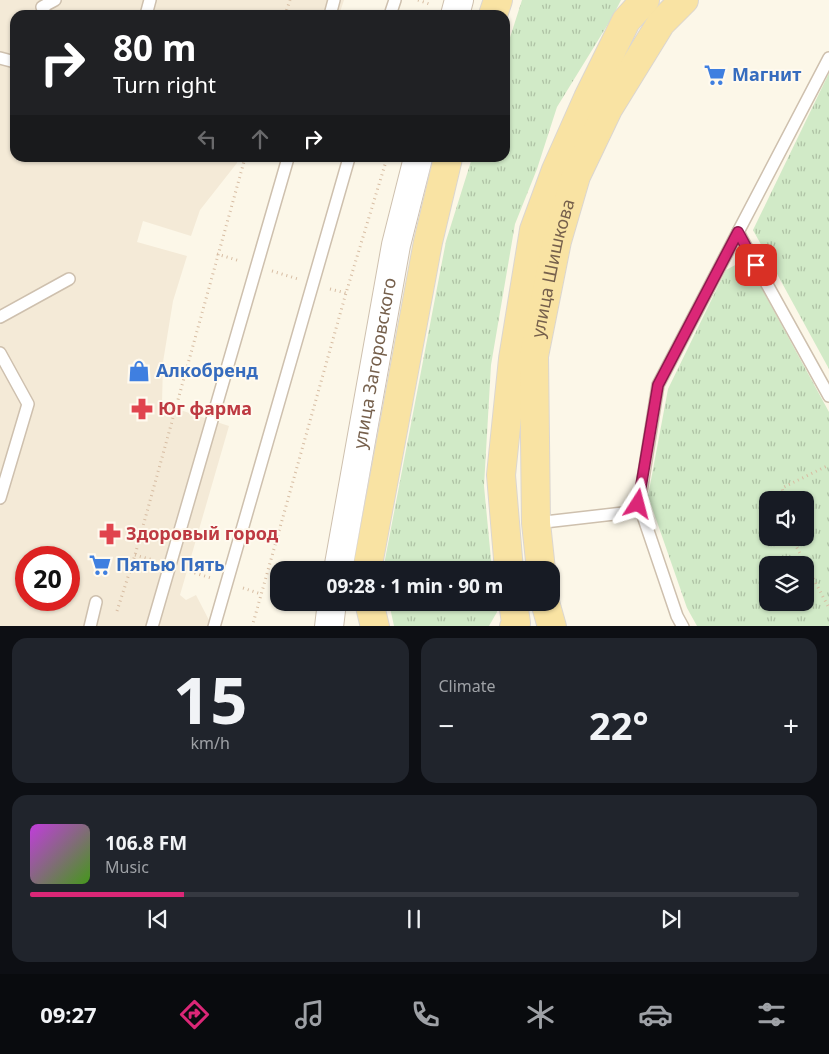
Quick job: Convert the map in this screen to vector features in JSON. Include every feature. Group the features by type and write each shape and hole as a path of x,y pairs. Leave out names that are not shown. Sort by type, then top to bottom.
{"main road":[{"name":"улица Шишкова","path":"508,561 501,475 513,359 534,230 556,170 588,98 626,21 645,0"},
{"name":"улица Шишкова","path":"540,561 536,523 534,356 557,241 576,176 608,109 661,23 684,0"},
{"path":"369,561 428,242 447,162"},
{"path":"371,611 375,626"},
{"path":"548,611 552,626"}],"street":[{"name":"улица Загоровского","path":"340,561 396,245 417,162"},
{"path":"396,245 428,242"},
{"path":"329,626 331,611"}],"lane":[{"path":"44,10 42,7 55,0"},
{"path":"683,626 677,616 638,504 658,385 829,58"},
{"path":"152,626 287,162"},
{"path":"214,626 348,162"},
{"path":"738,232 829,396"},
{"path":"0,317 69,279"},
{"path":"0,353 28,404 0,498"},
{"path":"536,523 623,512 638,504"},
{"path":"90,626 96,602"}],"path":[{"path":"418,0 427,2"},
{"path":"117,611 244,162"},
{"path":"252,626 346,294 386,162"},
{"path":"218,254 346,294"},
{"path":"783,491 782,488 829,465"},
{"path":"796,546 829,608"},
{"path":"134,555 261,594"}],"shaded area":[{"path":"0,0 344,0 341,10 10,10 10,162 237,162 200,210 191,236 143,221 137,242 187,256 173,301 163,362 162,404 229,426 180,595 186,600 196,595 212,626 0,626"}],"green space":[{"path":"522,0 621,0 557,107 537,169 515,224 491,365 484,486 491,561 385,561 446,241 471,162 510,162 510,37"},
{"path":"829,73 829,369 753,230"},
{"path":"737,264 749,265 829,412 829,626 697,626 687,608 648,496 668,389 726,270"},
{"path":"391,611 497,611 489,626 394,626"}],"place":[{"name":"Магнит","path":"715,75"},
{"name":"Алкобренд","path":"139,371"},
{"name":"Юг фарма","path":"142,409"},
{"name":"Здоровый город","path":"110,534"},
{"name":"Пятью Пять","path":"100,565"}],"route":[{"path":"638,504 658,385 738,232 756,265"}]}
